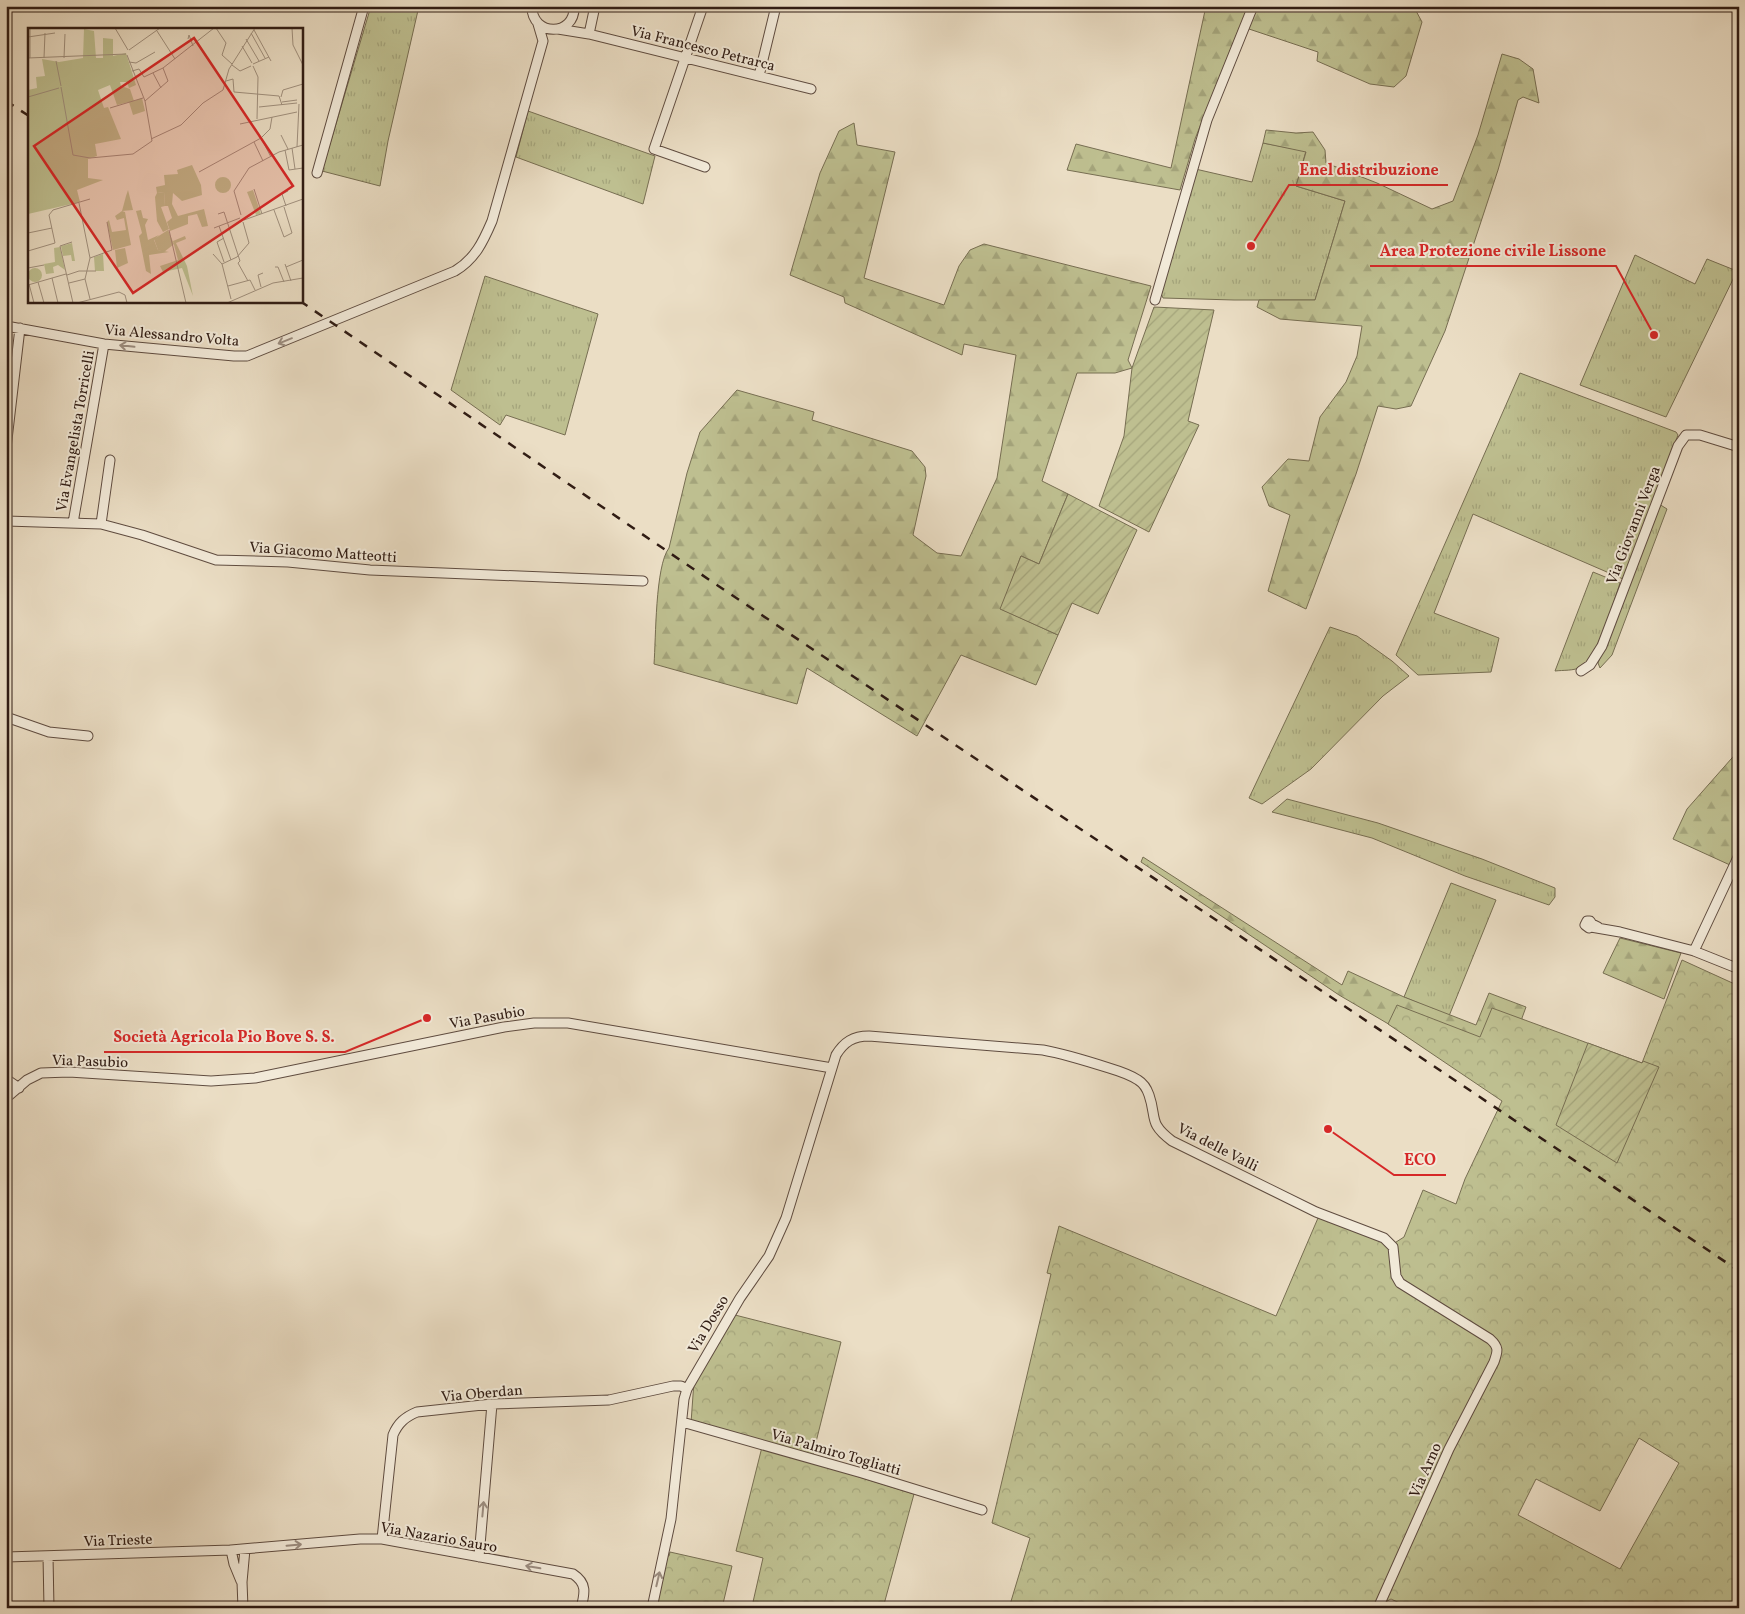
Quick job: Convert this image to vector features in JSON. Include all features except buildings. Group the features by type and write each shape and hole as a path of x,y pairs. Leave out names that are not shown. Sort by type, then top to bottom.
{"street":[{"path":"317,173 364,6"},
{"path":"574,10 579,26 588,34 596,6"},
{"path":"702,6 654,150 705,167"},
{"path":"759,76 776,6"},
{"path":"1155,300 1207,120 1254,6"},
{"path":"532,7 543,41 557,29 571,21 574,10"},
{"name":"Via Francesco Petrarca","path":"538,24 544,28 588,34 811,89"},
{"name":"Via Alessandro Volta","path":"6,326 104,344 247,356 455,271 469,262 482,246 492,221 543,41"},
{"path":"6,448 20,328"},
{"name":"Via Evangelista Torricelli","path":"73,523 104,344"},
{"name":"Via Giovanni Verga","path":"1581,672 1590,666 1602,646 1678,446 1686,435 1700,435 1739,447"},
{"path":"101,524 110,460"},
{"name":"Via Giacomo Matteotti","path":"6,521 101,524 216,560 288,562 370,570 643,582"},
{"path":"6,717 49,732 88,736"},
{"path":"1694,951 1739,856"},
{"path":"1587,924 1694,951 1739,968"},
{"name":"Via Pasubio","path":"6,1098 27,1080 41,1073 60,1072 211,1081 255,1078 409,1045 534,1023 568,1023 832,1068"},
{"name":"Via delle Valli","path":"832,1068 836,1055 843,1044 859,1036 869,1036 1043,1050 1063,1054 1129,1074 1144,1085 1149,1096 1153,1118 1157,1127 1172,1141 1316,1212 1384,1238 1392,1247 1396,1276 1400,1283 1497,1345"},
{"name":"Via Dosso","path":"652,1608 665,1551 675,1492 687,1389 735,1306 778,1240 832,1068"},
{"path":"6,1079 19,1088"},
{"name":"Via Arno","path":"1378,1608 1449,1449 1494,1362 1498,1350 1497,1345"},
{"name":"Via Oberdan","path":"382,1539 393,1435 401,1421 408,1416 417,1412 492,1404 609,1400 673,1386 681,1386 687,1389"},
{"path":"479,1557 492,1404"},
{"name":"Via Palmiro Togliatti","path":"682,1422 862,1473 982,1510"},
{"name":"Via Nazario Sauro","path":"231,1550 360,1539 382,1539 574,1574 584,1584 585,1593 581,1608"},
{"path":"243,1608 242,1582 245,1549"},
{"path":"231,1550 234,1564 242,1582"},
{"name":"Via Trieste","path":"6,1557 231,1550"},
{"path":"48,1556 50,1608"}],"green space":[{"path":"371,6 419,6 388,141 380,186 322,171"},
{"path":"1206,6 1408,6 1415,9 1422,22 1406,76 1394,87 1370,84 1317,61 1318,52 1240,26 1195,139 1180,190 1067,170 1076,144 1171,168"},
{"path":"1502,54 1519,59 1533,69 1539,103 1523,97 1518,100 1498,170 1445,331 1411,406 1396,409 1378,406 1356,474 1306,609 1268,591 1290,515 1269,506 1262,487 1288,459 1309,461 1320,417 1346,382 1357,356 1362,326 1280,319 1257,307 1259,300 1315,300 1345,201 1296,186 1306,152 1263,143 1266,130 1296,133 1313,132 1325,150 1326,163 1377,183 1432,209 1453,201 1478,135"},
{"path":"528,111 655,156 643,204 516,157"},
{"path":"854,123 857,145 895,152 864,278 944,305 959,266 970,250 984,244 1151,286 1128,360 1132,368 1115,373 1077,373 1042,481 1068,494 1039,564 1021,556 1001,609 1058,635 1036,685 961,655 917,736 807,668 797,704 654,664 657,603 661,570 664,557 669,548 687,473 700,432 737,390 814,412 812,420 912,451 925,467 926,476 913,535 937,553 961,556 997,478 1016,355 964,344 962,355 845,303 844,297 790,275 820,173 839,131"},
{"path":"1263,143 1306,151 1296,186 1345,201 1315,300 1163,298 1160,291 1191,168 1252,182"},
{"path":"1635,255 1695,284 1707,259 1737,271 1666,417 1580,385"},
{"path":"485,276 598,314 565,435 506,415 500,425 451,390"},
{"path":"1154,307 1214,310 1188,421 1199,425 1149,532 1099,506 1124,436 1132,368"},
{"path":"1520,373 1676,432 1678,435 1623,579 1473,514 1434,613 1499,638 1491,672 1418,675 1396,655"},
{"path":"1068,494 1137,530 1098,614 1072,603 1058,635 1000,609 1021,556 1039,564"},
{"path":"1659,504 1667,509 1612,655 1600,668 1598,663"},
{"path":"1593,572 1620,583 1604,629 1599,642 1587,662 1581,667 1572,670 1555,671"},
{"path":"1330,627 1357,636 1392,661 1409,676 1383,696 1311,769 1262,804 1249,798"},
{"path":"1739,750 1739,851 1730,865 1673,839 1687,809"},
{"path":"1287,799 1378,823 1482,859 1555,888 1555,897 1549,905 1465,876 1372,838 1272,812"},
{"path":"1143,857 1342,985 1348,971 1404,997 1476,1025 1489,993 1526,1007 1522,1018 1526,1115 1397,1029 1339,995 1141,862"},
{"path":"1451,883 1496,900 1449,1016 1404,997"},
{"path":"1620,938 1681,953 1664,999 1603,973"},
{"path":"1682,960 1739,986 1739,1608 1410,1608 1391,1599 1387,1601 1384,1608 1009,1608 1030,1538 992,1523 1051,1274 1047,1273 1059,1226 1276,1316 1321,1211 1393,1244 1404,1237 1423,1190 1456,1204 1465,1179 1502,1101 1388,1024 1397,1005 1480,1037 1492,1008 1642,1063","holes":["1639,1438 1679,1463 1620,1569 1518,1515 1536,1479 1600,1511"]},
{"path":"1588,1043 1642,1063 1643,1061 1659,1067 1617,1163 1556,1125"},
{"path":"735,1315 841,1342 811,1462 914,1494 883,1608 773,1608 753,1602 763,1558 736,1551 763,1443 691,1423 694,1381"},
{"path":"670,1552 732,1566 722,1608 654,1608 666,1556 669,1556"}],"railway":[{"path":"6,101 28,115"},
{"path":"301,302 711,581 1739,1271"}],"place":[{"name":"Enel distribuzione","path":"1251,246"},
{"name":"Area Protezione civile Lissone","path":"1654,335"},
{"name":"Società Agricola Pio Bove S. S.","path":"427,1018"},
{"name":"ECO","path":"1328,1129"}]}
